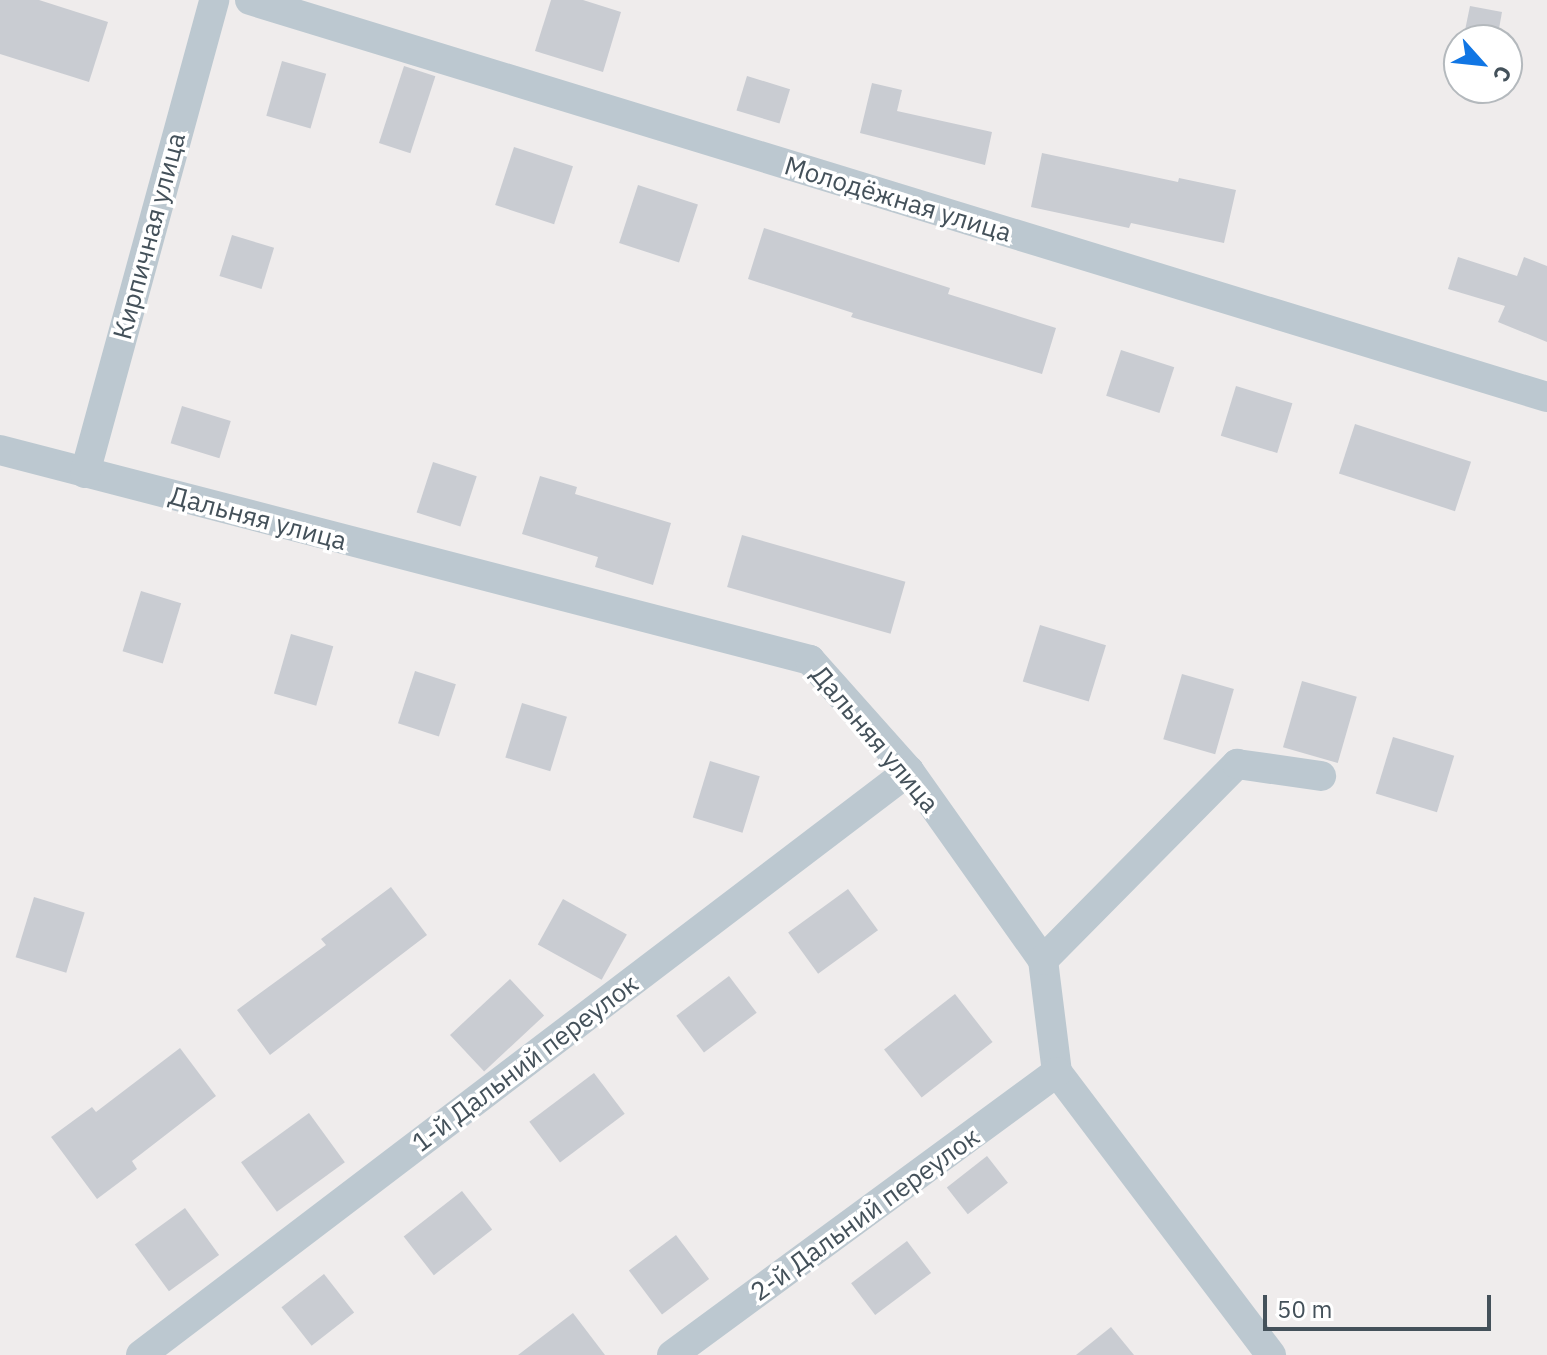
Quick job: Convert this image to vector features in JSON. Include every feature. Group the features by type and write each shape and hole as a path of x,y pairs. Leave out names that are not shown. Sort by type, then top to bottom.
{"street":[{"name":"Кирпичная улица","path":"85,473 214,0"},
{"name":"Молодёжная улица","path":"250,0 1547,397"},
{"name":"Дальняя улица","path":"0,450 810,660 909,771 1043,960 1057,1072"},
{"path":"1043,960 1237,764 1321,776"},
{"name":"1-й Дальний переулок","path":"141,1355 909,771"},
{"path":"1057,1072 1258,1350"},
{"name":"2-й Дальний переулок","path":"672,1355 1057,1072"}],"building":[{"path":"0,0 39,0 108,22 89,82 0,54"},
{"path":"551,0 583,0 621,12 603,72 535,51"},
{"path":"1470,6 1502,12 1500,24 1466,24"},
{"path":"282,61 326,74 311,128 266,116"},
{"path":"404,66 435,76 410,153 379,143"},
{"path":"747,76 790,89 780,124 736,110"},
{"path":"872,83 902,90 897,111 992,132 985,165 860,133"},
{"path":"514,147 573,166 554,224 495,205"},
{"path":"1042,153 1178,182 1179,178 1236,190 1224,243 1131,223 1129,228 1031,207"},
{"path":"638,185 698,204 679,262 619,243"},
{"path":"764,228 950,288 948,294 1056,328 1042,374 851,317 853,313 748,279"},
{"path":"232,235 274,248 262,289 219,276"},
{"path":"1458,257 1517,276 1524,257 1547,266 1547,342 1498,322 1505,306 1448,289"},
{"path":"1121,350 1174,367 1159,413 1106,396"},
{"path":"1236,386 1292,403 1277,453 1221,436"},
{"path":"182,406 231,421 219,458 171,443"},
{"path":"1355,424 1471,462 1455,511 1339,473"},
{"path":"433,462 477,476 460,527 417,512"},
{"path":"540,476 577,487 575,494 671,523 653,585 595,567 598,557 522,534"},
{"path":"742,535 905,582 891,634 727,587"},
{"path":"141,591 181,603 163,664 123,651"},
{"path":"1040,625 1106,645 1089,702 1023,681"},
{"path":"291,634 333,646 316,706 274,694"},
{"path":"415,671 456,684 439,737 398,723"},
{"path":"1182,674 1234,689 1215,754 1163,739"},
{"path":"1302,681 1357,697 1338,763 1283,747"},
{"path":"522,703 567,717 550,771 505,758"},
{"path":"1393,737 1454,756 1437,812 1376,793"},
{"path":"710,761 760,776 742,833 693,817"},
{"path":"391,887 427,935 270,1055 237,1010 326,945 321,939"},
{"path":"848,889 878,930 818,974 788,932"},
{"path":"34,897 85,912 66,973 16,957"},
{"path":"563,899 627,934 602,980 538,944"},
{"path":"729,976 757,1013 704,1052 676,1016"},
{"path":"510,979 544,1016 484,1071 450,1035"},
{"path":"955,994 993,1042 922,1097 884,1049"},
{"path":"180,1048 216,1096 132,1161 137,1169 97,1199 51,1137 92,1107 96,1112"},
{"path":"594,1073 625,1114 560,1162 529,1122"},
{"path":"309,1113 345,1162 277,1212 241,1162"},
{"path":"987,1156 1008,1183 968,1214 947,1187"},
{"path":"462,1191 492,1230 434,1275 404,1237"},
{"path":"185,1208 219,1255 169,1291 135,1244"},
{"path":"676,1235 709,1279 662,1314 629,1271"},
{"path":"907,1241 931,1273 875,1315 851,1283"},
{"path":"324,1274 354,1313 312,1346 281,1307"},
{"path":"573,1313 605,1355 518,1355"},
{"path":"1111,1327 1134,1355 1076,1355"}]}
